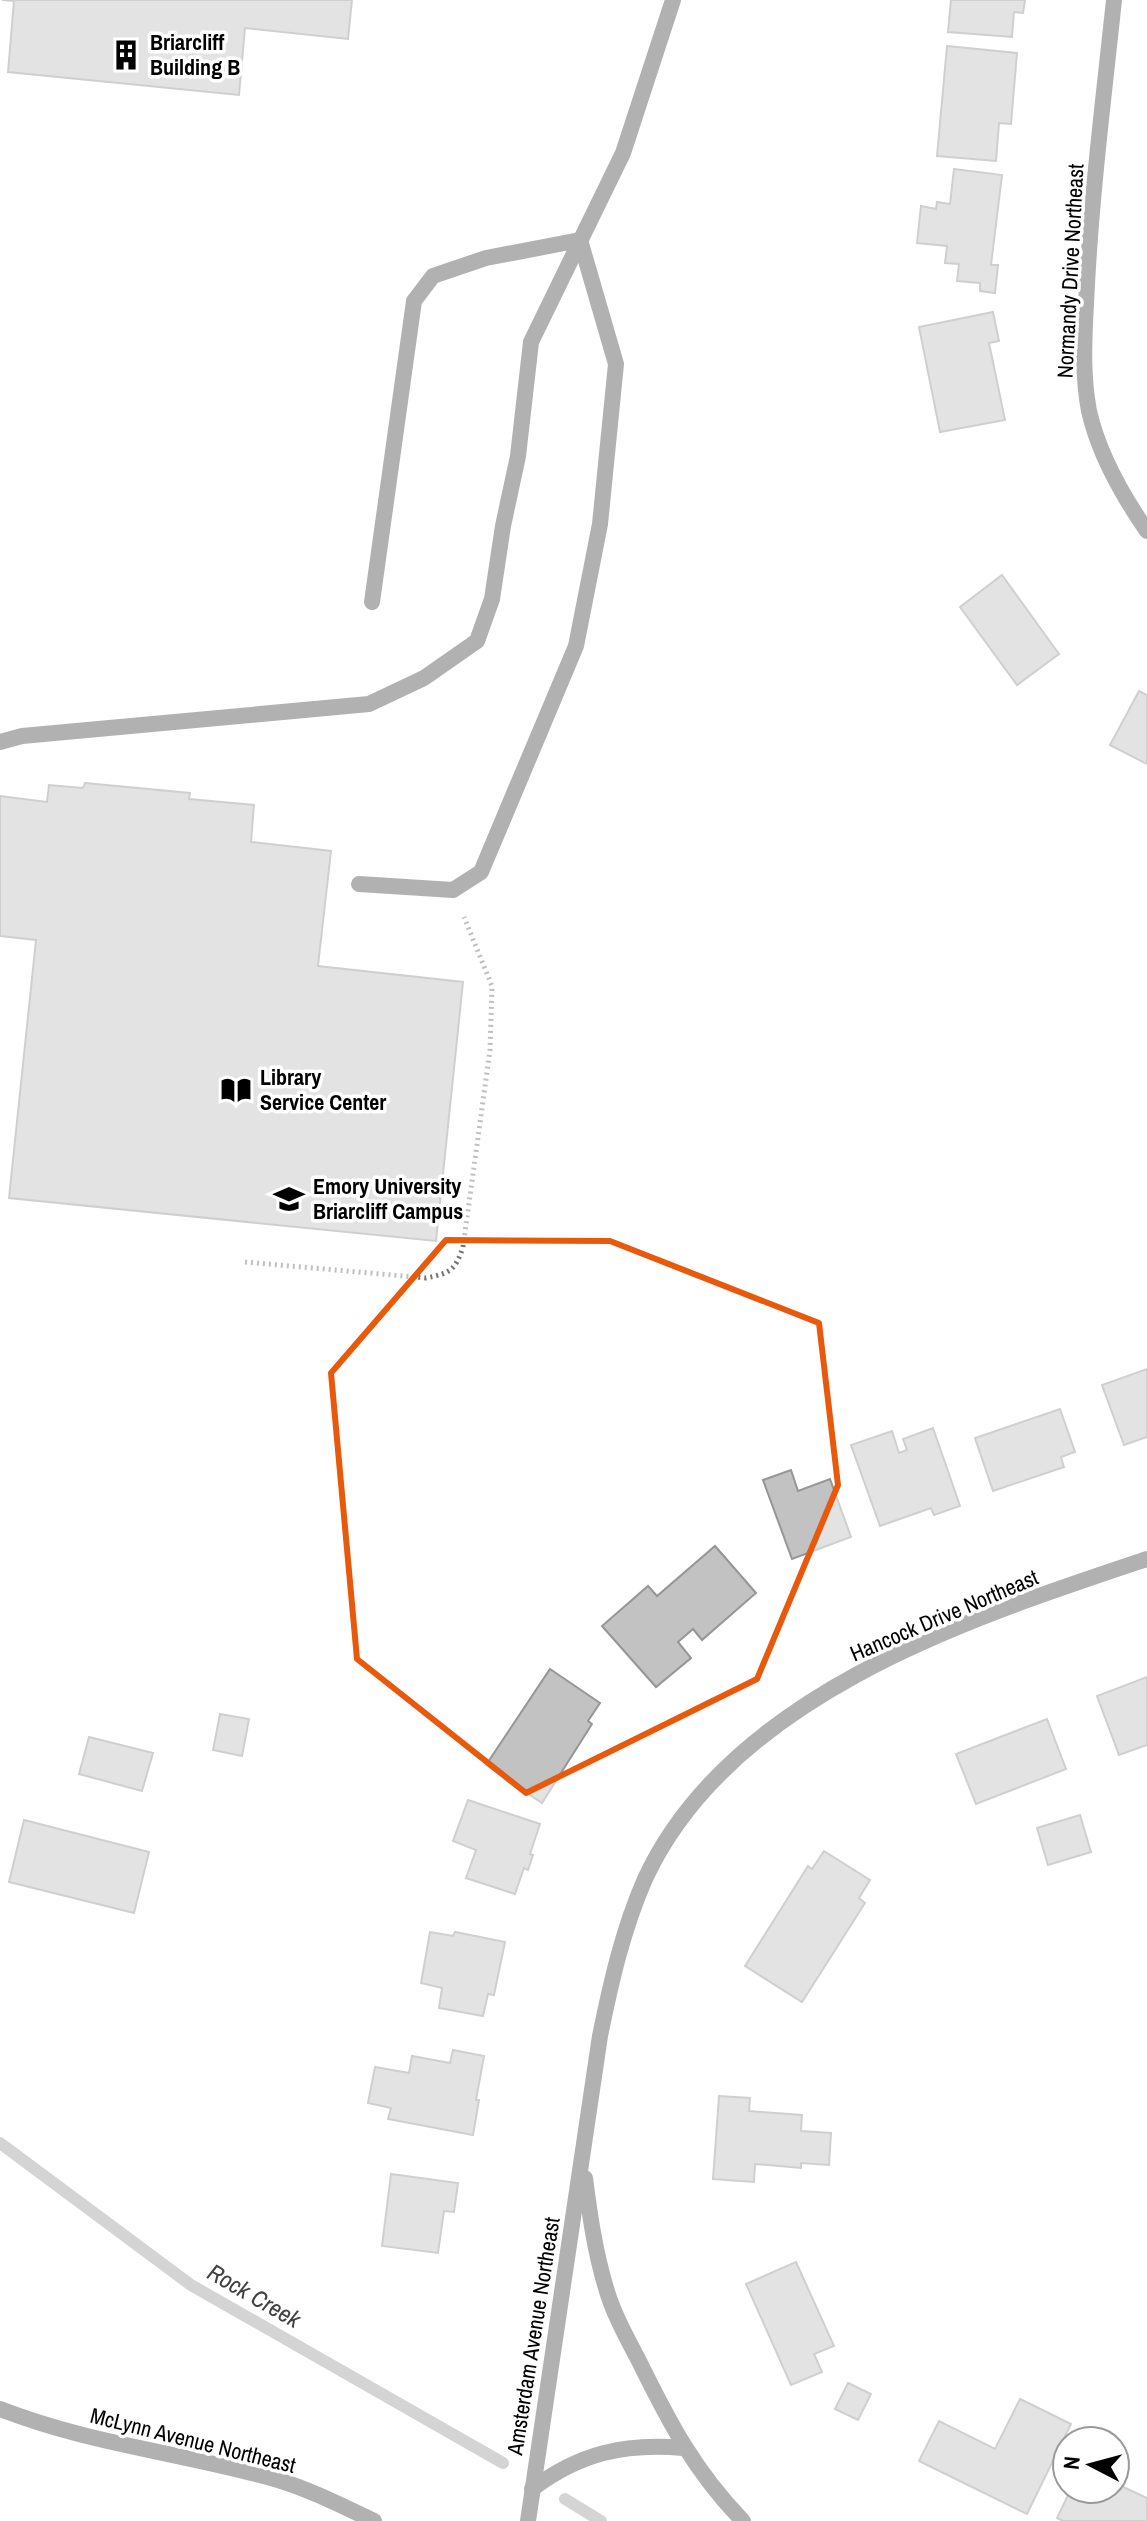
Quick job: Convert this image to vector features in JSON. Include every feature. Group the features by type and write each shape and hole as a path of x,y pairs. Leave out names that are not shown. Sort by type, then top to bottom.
{"street":[{"path":"0,742 22,736 369,704 424,678 477,641 492,599 518,456 531,342 623,153 673,0"},
{"name":"Normandy Drive Northeast","path":"1114,0 1090,240 1083,352 1086,390 1099,444 1124,499 1147,531"},
{"path":"372,602 414,301 433,276 486,258 580,240"},
{"path":"359,884 453,890 481,872 576,646 600,524 616,364 580,240"},
{"name":"Hancock Drive Northeast","path":"583,2157 600,2036 613,1974 631,1915 646,1877 662,1849 689,1808 724,1770 774,1726 823,1694 885,1660 1010,1607 1147,1559"},
{"path":"583,2157 593,2234 607,2291 683,2448 710,2485 743,2521"},
{"name":"Amsterdam Avenue Northeast","path":"528,2521 583,2157"},
{"name":"McLynn Avenue Northeast","path":"0,2409 91,2439 278,2480 374,2521"},
{"path":"532,2489 551,2475 602,2452 633,2446 683,2448"}],"path":[{"path":"245,1262 426,1278 448,1273 458,1263 463,1247 490,1050 492,986 453,890"}],"highlighted area":[{"path":"446,1240 610,1241 819,1323 838,1485 757,1679 526,1793 357,1659 331,1373"}],"building":[{"name":"Briarcliff Building B","path":"2,0 352,0 348,39 245,28 239,95 8,72 14,1"},
{"path":"951,0 1025,0 1023,13 1014,12 1012,37 948,32"},
{"path":"947,46 1017,53 1011,124 999,123 996,161 937,156"},
{"path":"954,169 1002,175 991,265 998,265 995,293 980,291 980,283 957,281 959,264 945,263 947,246 917,243 921,206 936,209 937,202 950,204"},
{"path":"993,312 999,341 989,343 1005,420 940,432 919,327"},
{"path":"1002,575 1059,654 1017,685 960,607"},
{"path":"1139,691 1147,695 1147,764 1110,745"},
{"name":"Library Service Center","path":"85,783 190,793 189,799 254,805 251,842 331,851 318,966 463,982 436,1241 9,1198 36,940 0,936 0,796 47,802 49,785 83,788"},
{"path":"1147,1369 1147,1437 1124,1445 1102,1385"},
{"path":"1060,1409 1075,1452 1061,1457 1064,1467 993,1491 975,1438"},
{"path":"933,1428 960,1506 934,1515 931,1508 880,1526 851,1445 892,1431 899,1453 907,1450 903,1439"},
{"path":"791,1470 798,1491 830,1479 851,1537 792,1559 763,1480"},
{"path":"715,1546 756,1593 702,1640 693,1629 678,1642 691,1658 656,1687 602,1626 648,1586 657,1596"},
{"path":"550,1669 600,1703 588,1721 592,1724 542,1803 486,1765"},
{"path":"1147,1677 1147,1745 1119,1755 1097,1696"},
{"path":"220,1714 249,1719 242,1756 213,1750"},
{"path":"1047,1719 1066,1769 976,1804 956,1754"},
{"path":"89,1737 153,1753 142,1791 79,1774"},
{"path":"468,1800 540,1824 528,1870 524,1868 515,1894 466,1878 476,1850 453,1841"},
{"path":"1080,1815 1091,1852 1048,1865 1037,1828"},
{"path":"24,1820 149,1852 134,1913 9,1882"},
{"path":"824,1851 870,1880 859,1898 865,1903 802,2002 745,1966 808,1866 812,1869"},
{"path":"430,1932 453,1936 455,1932 505,1942 494,1995 488,1994 483,2016 439,2008 442,1988 421,1983"},
{"path":"453,2050 484,2056 473,2135 388,2119 391,2108 368,2103 375,2067 409,2073 412,2056 450,2063"},
{"path":"719,2096 750,2098 749,2111 802,2115 801,2131 831,2133 829,2165 801,2163 801,2168 755,2164 754,2182 713,2179"},
{"path":"391,2174 458,2183 454,2212 444,2211 438,2253 382,2246"},
{"path":"796,2262 834,2346 814,2354 822,2372 791,2385 746,2284"},
{"path":"848,2383 871,2394 858,2420 835,2409"},
{"path":"1020,2399 1071,2424 1051,2425 1051,2465 1027,2514 919,2461 939,2421 995,2449"},
{"path":"1131,2490 1147,2498 1147,2521 1063,2521 1057,2518 1063,2505 1131,2505"}],"waterway":[{"name":"Rock Creek","path":"0,2143 191,2285 503,2463"},
{"name":"Rock Creek","path":"565,2499 601,2521"}],"place":[{"name":"Briarcliff Building B","path":"126,55"},
{"name":"Library Service Center","path":"236,1090"},
{"name":"Emory University Briarcliff Campus","path":"289,1199"}]}
